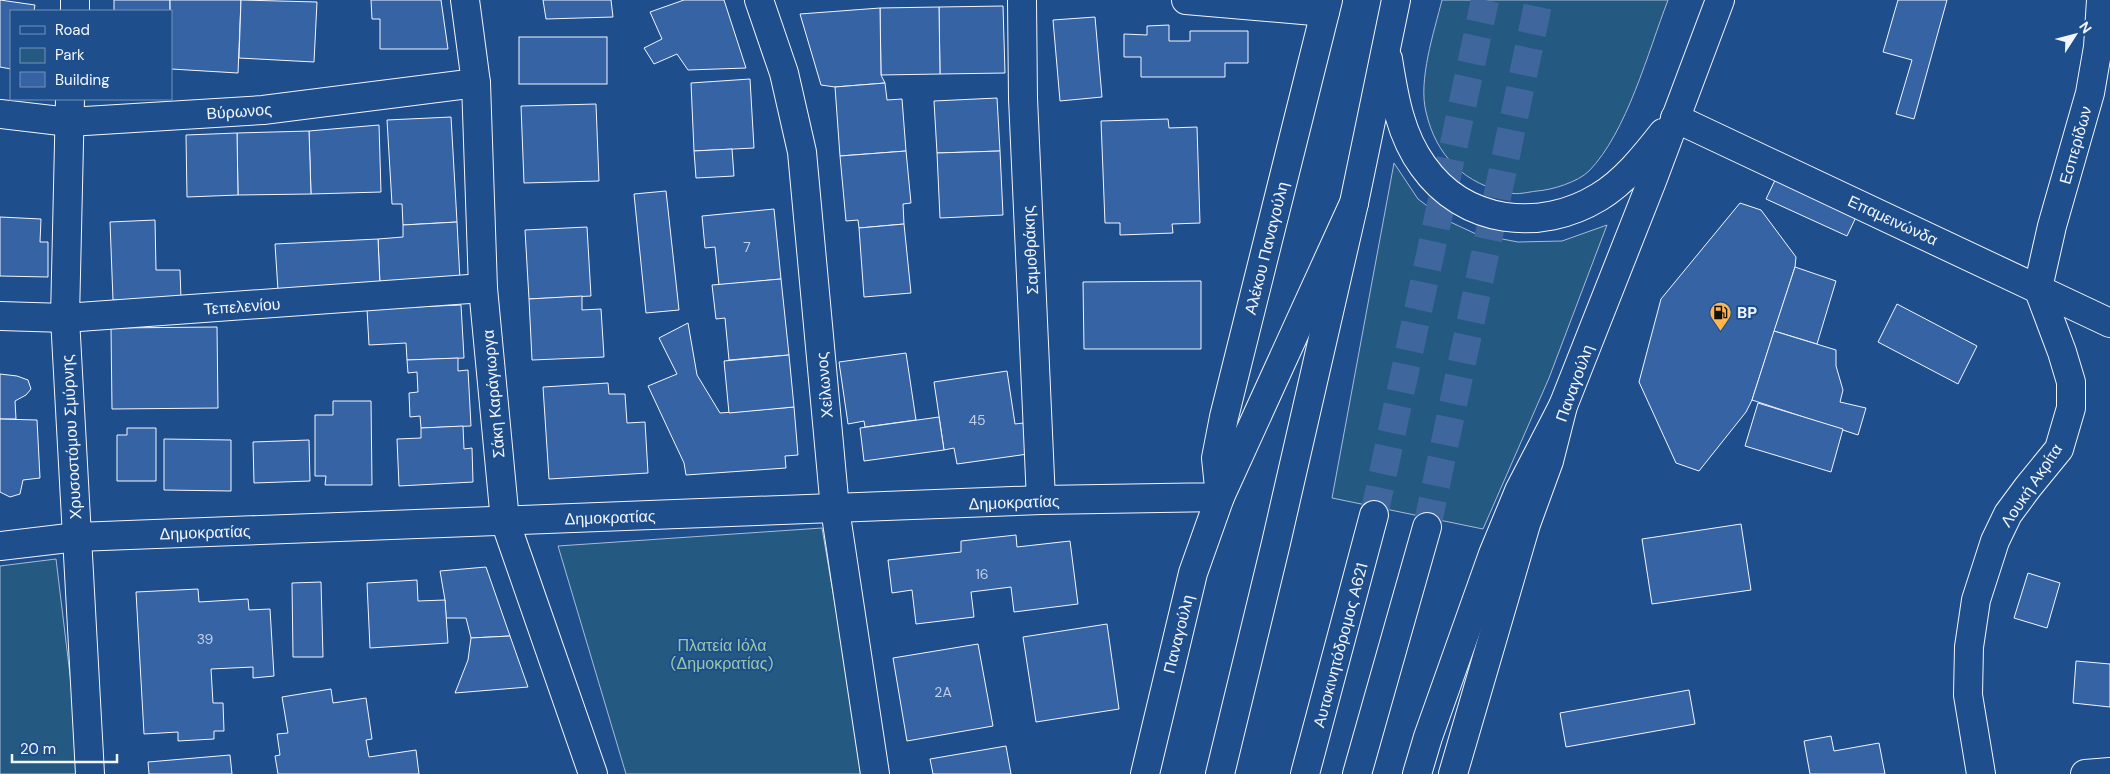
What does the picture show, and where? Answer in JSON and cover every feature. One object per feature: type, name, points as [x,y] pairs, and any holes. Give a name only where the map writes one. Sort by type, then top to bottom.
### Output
[{"type":"main road","name":"Σάκη Καράγιωργα","points":[[465,0],[476,83],[483,288],[505,521],[593,774]]},
{"type":"main road","name":"Χείλωνος","points":[[760,0],[784,73],[802,152],[835,509],[875,774]]},
{"type":"main road","name":"Σαμοθράκης","points":[[1022,0],[1023,98],[1041,500]]},
{"type":"main road","points":[[1186,0],[1327,6]]},
{"type":"main road","points":[[1220,774],[1276,543],[1354,203],[1396,0]]},
{"type":"main road","name":"Παναγούλη","points":[[1453,774],[1526,524],[1549,462],[1563,406],[1720,0]]},
{"type":"main road","name":"Εσπερίδων","points":[[2038,288],[2052,226],[2090,93],[2098,47],[2101,0]]},
{"type":"main road","name":"Αλέκου Παναγούλη","points":[[1220,497],[1216,458],[1224,417],[1327,6]]},
{"type":"main road","points":[[1386,46],[1399,116],[1408,141],[1423,166],[1451,194],[1466,204],[1492,215],[1517,219],[1544,219],[1573,210],[1600,197],[1647,154],[1675,118]]},
{"type":"main road","name":"Βύρωνος","points":[[0,114],[70,110],[263,110],[476,83]]},
{"type":"main road","name":"Χρυσοστόμου Σμύρνης","points":[[70,110],[64,318],[90,774]]},
{"type":"main road","name":"Επαμεινώνδα","points":[[1675,118],[2110,323]]},
{"type":"main road","name":"Παναγούλη","points":[[1145,774],[1193,573],[1220,497],[1354,203]]},
{"type":"main road","name":"Τεπελενίου","points":[[0,316],[64,318],[483,288]]},
{"type":"main road","name":"Λουκή Ακρίτα","points":[[1980,774],[1968,695],[1969,648],[1976,600],[1995,541],[2008,514],[2028,486],[2059,449],[2072,408],[2071,382],[2067,367],[2038,288]]},
{"type":"main road","points":[[1418,774],[1428,737],[1493,554],[1519,491],[1563,406]]},
{"type":"main road","name":"Δημοκρατίας","points":[[0,546],[77,537],[1041,500],[1220,497]]},
{"type":"main road","name":"Αυτοκινητόδρομος Α621","points":[[1305,774],[1374,515]]},
{"type":"main road","points":[[1357,774],[1427,527]]},
{"type":"main road","points":[[2085,774],[2110,772]]},
{"type":"green space","points":[[1442,0],[1668,0],[1635,90],[1615,135],[1602,155],[1589,171],[1572,182],[1550,189],[1516,194],[1494,189],[1466,175],[1445,155],[1431,128],[1424,99],[1425,71]]},
{"type":"green space","points":[[1394,163],[1418,199],[1446,220],[1476,234],[1518,242],[1562,241],[1607,225],[1549,378],[1483,529],[1332,498]]},
{"type":"green space","name":"Πλατεία Ιόλα (Δημοκρατίας)","points":[[822,528],[864,774],[626,774],[558,546]]},
{"type":"green space","points":[[56,559],[82,774],[0,774],[0,566]]},
{"type":"building","points":[[0,0],[35,5],[34,10],[10,10],[10,69],[0,67]]},
{"type":"building","points":[[114,0],[170,0],[170,10],[114,10]]},
{"type":"building","points":[[170,0],[241,0],[238,73],[172,69],[172,10],[170,10]]},
{"type":"building","points":[[241,0],[317,2],[314,62],[239,58]]},
{"type":"building","points":[[371,0],[441,0],[448,49],[380,49],[380,19],[372,19]]},
{"type":"building","points":[[543,0],[611,0],[613,17],[546,19]]},
{"type":"building","points":[[684,0],[724,0],[746,68],[688,70],[677,54],[654,64],[644,48],[662,39],[650,12]]},
{"type":"building","points":[[1898,0],[1947,0],[1914,119],[1896,114],[1912,60],[1883,52]]},
{"type":"building","points":[[1003,6],[1005,73],[940,74],[939,7]]},
{"type":"building","points":[[939,7],[940,74],[881,75],[880,8]]},
{"type":"building","points":[[880,8],[881,75],[885,83],[835,87],[821,85],[800,14]]},
{"type":"building","points":[[1095,17],[1102,97],[1060,101],[1053,20]]},
{"type":"building","points":[[1169,25],[1169,41],[1190,41],[1190,31],[1248,31],[1248,63],[1225,63],[1225,77],[1141,77],[1141,57],[1124,57],[1124,34],[1147,35],[1147,26]]},
{"type":"building","points":[[519,37],[607,37],[607,84],[519,84]]},
{"type":"building","points":[[750,79],[754,148],[694,151],[691,83]]},
{"type":"building","points":[[885,83],[887,100],[902,99],[906,151],[840,156],[835,87]]},
{"type":"building","points":[[997,98],[1000,151],[937,153],[934,101]]},
{"type":"building","points":[[596,104],[599,181],[524,183],[521,106]]},
{"type":"building","points":[[451,117],[457,222],[403,225],[402,204],[392,204],[387,120]]},
{"type":"building","points":[[1168,119],[1169,128],[1197,127],[1200,223],[1172,224],[1173,233],[1120,235],[1120,223],[1105,223],[1101,121]]},
{"type":"building","points":[[379,125],[381,192],[311,194],[309,131]]},
{"type":"building","points":[[309,131],[311,194],[238,195],[237,133]]},
{"type":"building","points":[[237,133],[238,195],[187,197],[186,135]]},
{"type":"building","points":[[732,149],[734,176],[696,178],[694,151]]},
{"type":"building","points":[[906,151],[911,203],[903,204],[904,224],[859,228],[858,220],[846,221],[840,156]]},
{"type":"building","points":[[1000,151],[1003,215],[940,218],[937,153]]},
{"type":"building","points":[[1777,176],[1858,213],[1847,236],[1766,199]]},
{"type":"building","points":[[666,191],[679,310],[646,313],[634,194]]},
{"type":"building","points":[[1740,203],[1761,210],[1796,257],[1795,267],[1752,400],[1746,412],[1699,471],[1676,463],[1639,382],[1661,299]]},
{"type":"building","points":[[774,209],[781,279],[719,285],[715,247],[705,248],[702,216]]},
{"type":"building","points":[[0,217],[41,219],[40,242],[48,242],[48,277],[0,276]]},
{"type":"building","points":[[155,220],[156,270],[180,270],[181,299],[113,300],[110,222]]},
{"type":"building","points":[[457,222],[460,280],[380,285],[378,239],[403,237],[403,225]]},
{"type":"building","points":[[904,224],[911,293],[864,297],[859,228]]},
{"type":"building","points":[[587,227],[591,296],[529,299],[525,230]]},
{"type":"building","points":[[378,239],[380,285],[278,290],[275,244]]},
{"type":"building","points":[[1795,267],[1836,281],[1817,344],[1774,331]]},
{"type":"building","points":[[781,279],[789,355],[729,360],[725,318],[716,319],[712,285]]},
{"type":"building","points":[[1201,281],[1201,349],[1084,349],[1083,282]]},
{"type":"building","points":[[582,296],[582,310],[601,309],[604,357],[532,360],[529,299]]},
{"type":"building","points":[[1897,304],[1977,346],[1958,384],[1878,342]]},
{"type":"building","points":[[461,305],[464,358],[407,360],[406,343],[369,345],[367,309]]},
{"type":"building","points":[[688,323],[697,375],[720,413],[794,407],[798,455],[785,456],[786,468],[686,475],[684,463],[648,386],[677,374],[659,338]]},
{"type":"building","points":[[217,327],[218,408],[112,409],[111,328]]},
{"type":"building","points":[[1774,331],[1836,350],[1836,366],[1843,390],[1840,402],[1866,408],[1858,435],[1752,400]]},
{"type":"building","points":[[906,353],[916,420],[865,427],[864,421],[848,424],[839,362]]},
{"type":"building","points":[[789,355],[794,407],[729,413],[724,361]]},
{"type":"building","points":[[458,358],[458,371],[468,370],[471,426],[421,428],[420,416],[410,417],[409,393],[418,392],[417,372],[408,373],[407,360]]},
{"type":"building","points":[[1007,371],[1015,424],[1023,423],[1028,454],[957,464],[954,448],[944,450],[934,382]]},
{"type":"building","points":[[0,374],[17,376],[28,380],[31,389],[26,395],[15,401],[16,419],[0,419]]},
{"type":"building","points":[[608,383],[609,394],[625,394],[627,423],[645,422],[648,473],[549,479],[543,387]]},
{"type":"building","points":[[333,401],[371,401],[372,485],[325,485],[326,476],[315,476],[315,415],[333,415]]},
{"type":"building","points":[[1758,403],[1843,429],[1831,472],[1745,446]]},
{"type":"building","points":[[939,417],[944,450],[864,461],[860,428]]},
{"type":"building","points":[[0,419],[37,420],[40,478],[23,480],[20,494],[10,497],[0,492]]},
{"type":"building","points":[[463,426],[464,449],[472,448],[473,482],[399,486],[397,439],[421,438],[421,428]]},
{"type":"building","points":[[127,428],[156,428],[156,481],[117,481],[117,435],[127,435]]},
{"type":"building","points":[[164,439],[231,440],[231,491],[164,490]]},
{"type":"building","points":[[309,440],[310,481],[254,483],[253,442]]},
{"type":"building","points":[[1741,524],[1751,590],[1652,604],[1642,539]]},
{"type":"building","points":[[1016,535],[1017,547],[1070,541],[1078,604],[1014,612],[1011,587],[971,592],[974,617],[916,624],[912,590],[892,593],[888,560],[961,552],[961,541]]},
{"type":"building","points":[[486,567],[510,636],[471,638],[466,618],[446,618],[440,571]]},
{"type":"building","points":[[2028,573],[2060,583],[2047,628],[2014,618]]},
{"type":"building","points":[[417,580],[418,601],[445,600],[448,643],[370,648],[367,583]]},
{"type":"building","points":[[321,582],[323,657],[293,657],[292,583]]},
{"type":"building","points":[[198,589],[199,602],[248,599],[249,610],[270,609],[274,676],[253,678],[253,667],[211,669],[213,703],[223,703],[224,731],[214,731],[214,739],[178,741],[178,732],[144,734],[136,592]]},
{"type":"building","points":[[1107,624],[1119,709],[1036,722],[1023,637]]},
{"type":"building","points":[[510,636],[528,687],[455,693],[468,660],[471,638]]},
{"type":"building","points":[[978,644],[993,726],[907,741],[893,658]]},
{"type":"building","points":[[2076,661],[2110,664],[2110,707],[2073,703]]},
{"type":"building","points":[[331,689],[333,703],[366,698],[372,739],[366,740],[369,757],[416,750],[419,774],[278,774],[275,756],[280,755],[277,734],[288,733],[282,697]]},
{"type":"building","points":[[1689,690],[1695,724],[1566,747],[1560,713]]},
{"type":"building","points":[[1831,736],[1834,751],[1879,743],[1885,774],[1810,774],[1804,741]]},
{"type":"building","points":[[1006,746],[1011,774],[933,774],[930,759]]},
{"type":"building","points":[[230,755],[232,774],[149,774],[148,762]]},
{"type":"tunnel","points":[[1374,515],[1485,0]]},
{"type":"tunnel","points":[[1427,527],[1539,0]]},
{"type":"place","name":"BP","points":[[1721,331]]}]
